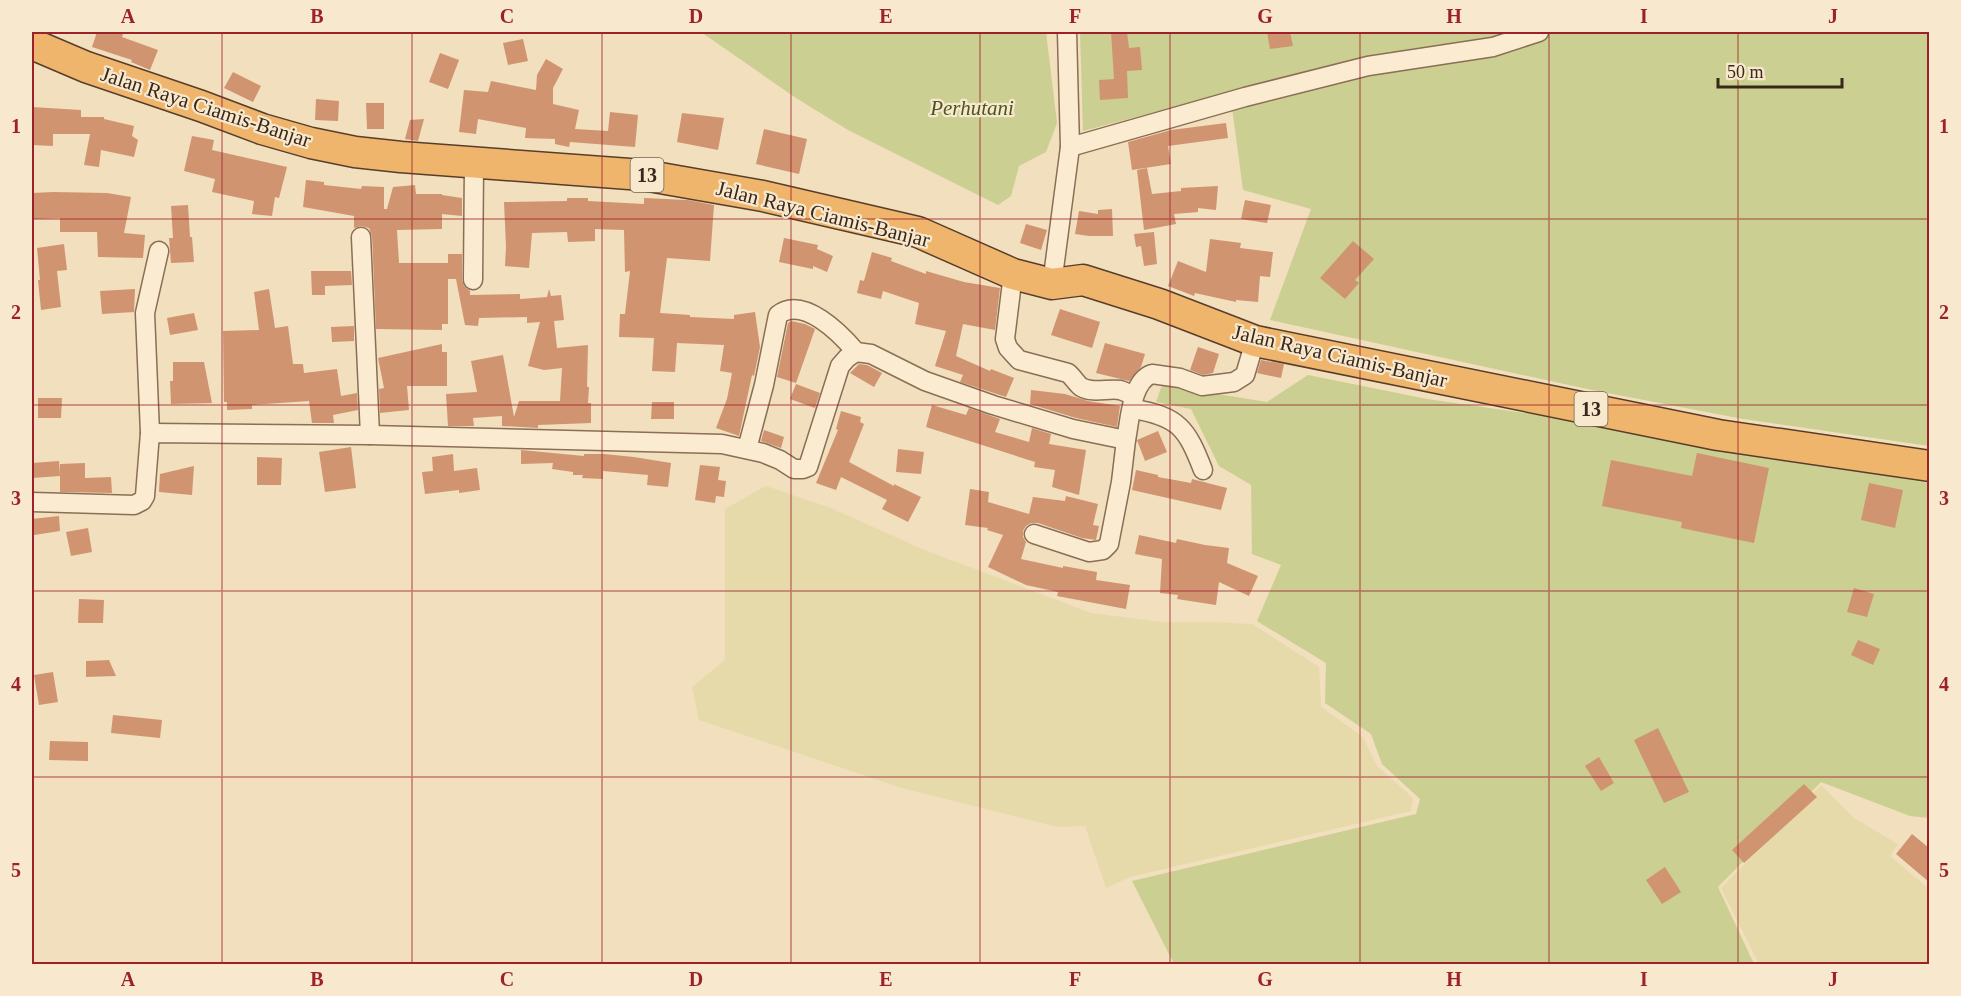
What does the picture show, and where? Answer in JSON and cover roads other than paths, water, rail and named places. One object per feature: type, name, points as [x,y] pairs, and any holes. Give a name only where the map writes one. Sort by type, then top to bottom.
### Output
[{"type":"highway","name":"Jalan Raya Ciamis-Banjar","points":[[32,44],[86,67],[262,129],[311,143],[378,155],[643,175],[763,196],[918,232],[1013,274],[1052,284],[1083,280],[1159,304],[1255,341],[1718,435],[1929,466]]},
{"type":"street","points":[[1052,284],[1070,147],[1067,32]]},
{"type":"street","points":[[1070,147],[1245,97],[1368,66],[1493,47],[1538,32]]},
{"type":"street","points":[[472,280],[474,164]]},
{"type":"street","points":[[361,237],[370,435]]},
{"type":"street","points":[[32,502],[134,505],[146,496],[150,433],[145,313],[159,251]]},
{"type":"street","points":[[1013,274],[1005,339],[1011,352],[1019,360],[1068,373],[1079,386],[1084,388],[1096,392],[1119,390],[1133,402],[1164,416],[1180,427],[1192,443],[1203,470]]},
{"type":"street","points":[[747,449],[764,385],[778,315],[790,309],[804,312],[829,323],[856,352],[871,354],[925,381],[993,405],[1073,429],[1126,440]]},
{"type":"street","points":[[1034,534],[1089,552],[1103,550],[1109,544],[1133,402],[1139,385],[1148,375],[1152,374],[1180,378],[1202,386],[1234,382],[1245,375],[1255,341]]},
{"type":"street","points":[[150,433],[370,435],[722,444],[763,453],[794,469],[803,469],[808,467],[840,366],[856,352]]},
{"type":"park label","name":"Perhutani","points":[[972,108]]}]
